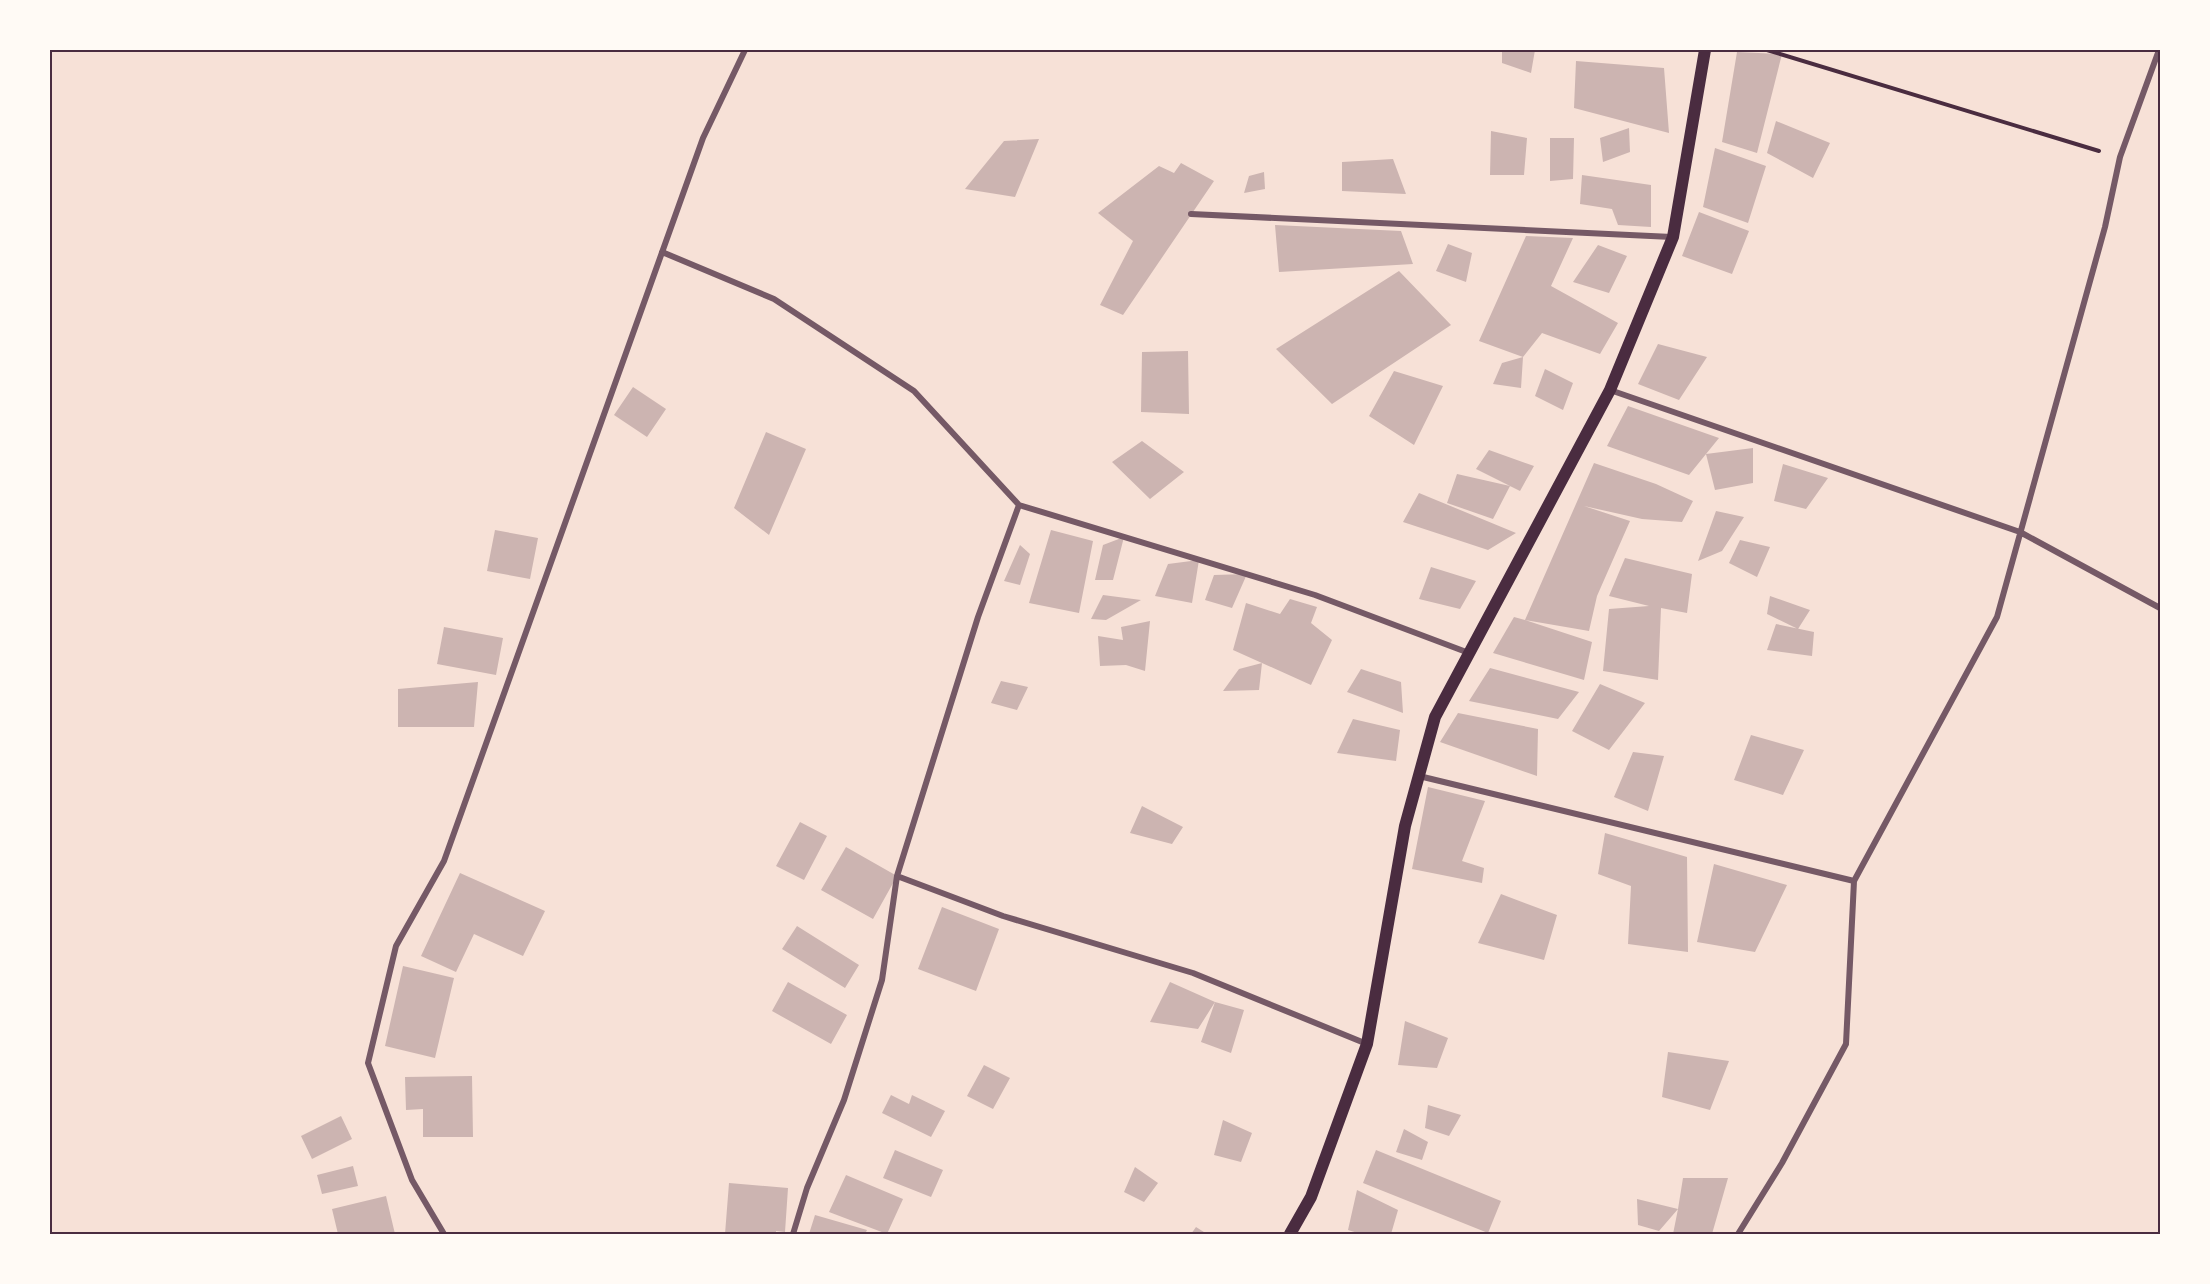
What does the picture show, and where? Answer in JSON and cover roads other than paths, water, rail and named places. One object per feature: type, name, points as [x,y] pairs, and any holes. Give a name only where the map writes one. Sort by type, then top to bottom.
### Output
[{"type":"main road","points":[[1290,1234],[1311,1197],[1367,1044],[1405,826],[1435,717],[1610,390],[1673,237],[1705,50]]},
{"type":"street","points":[[444,1234],[412,1180],[369,1063],[396,946],[444,861],[703,138],[745,50]]},
{"type":"street","points":[[1738,1234],[1782,1163],[1846,1044],[1854,881],[1997,617],[2105,226],[2120,157],[2159,50]]},
{"type":"street","points":[[1191,214],[1673,237]]},
{"type":"street","points":[[662,252],[774,299],[914,392],[1019,505],[1315,595],[1469,653]]},
{"type":"street","points":[[1610,390],[2020,532],[2160,608]]},
{"type":"street","points":[[794,1234],[807,1188],[844,1100],[882,980],[897,876],[978,617],[1019,505]]},
{"type":"street","points":[[1419,776],[1854,881]]},
{"type":"street","points":[[897,876],[1003,916],[1193,973],[1367,1044]]}]
